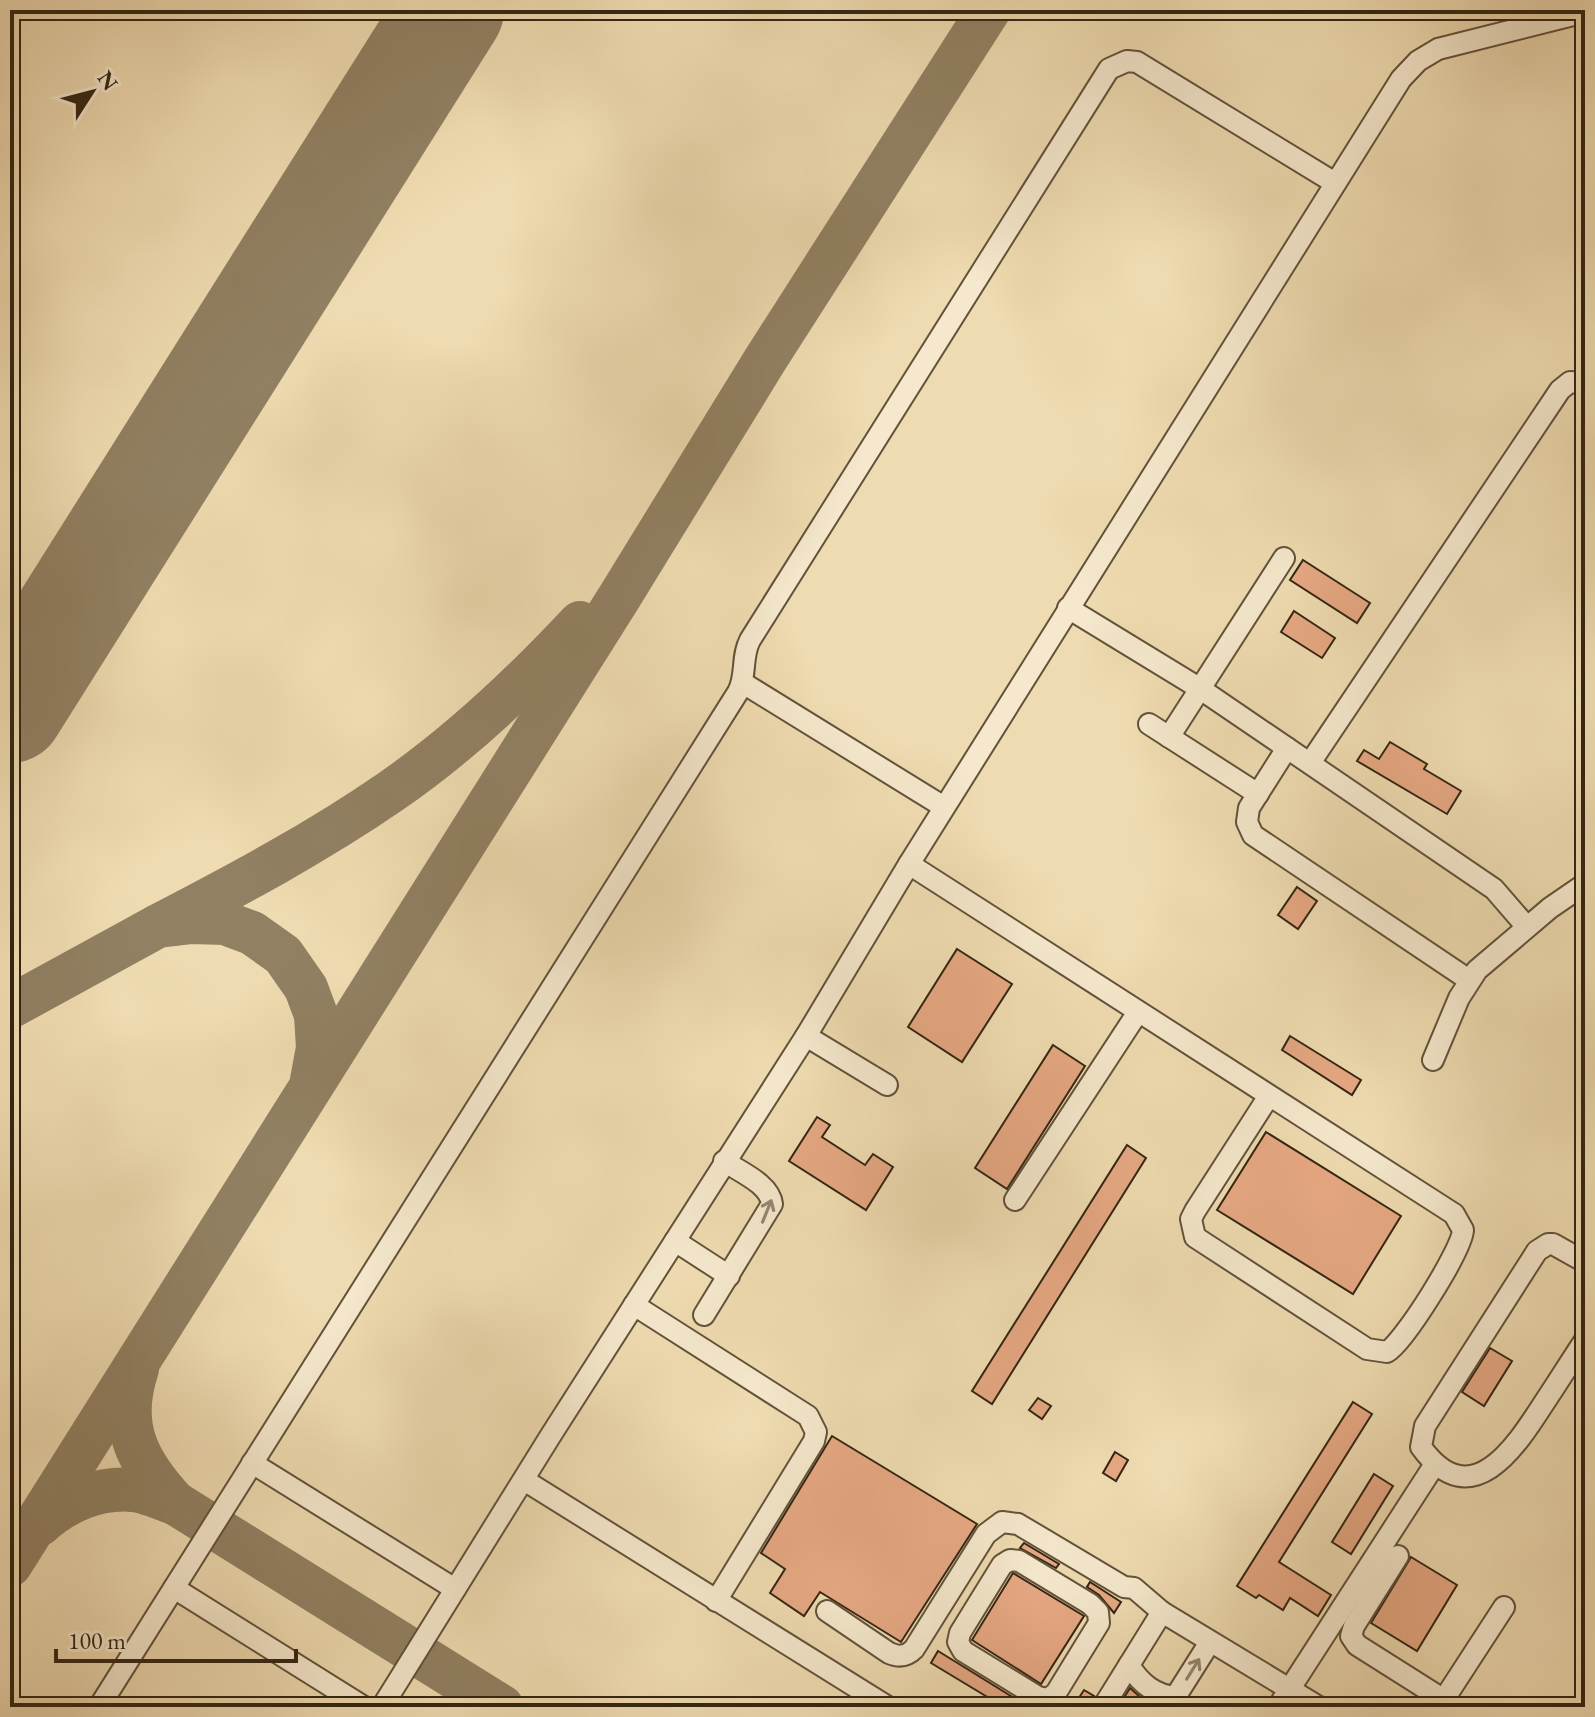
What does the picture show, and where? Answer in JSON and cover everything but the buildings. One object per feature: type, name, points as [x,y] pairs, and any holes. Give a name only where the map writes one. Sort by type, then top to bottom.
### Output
[{"type":"lane","points":[[382,1707],[724,1161],[806,1036],[944,807],[1401,79],[1427,54],[1438,49],[1585,12]]},
{"type":"lane","points":[[99,1707],[743,683],[743,657],[750,640],[1109,69],[1127,61],[1147,67],[1335,183]]},
{"type":"lane","points":[[1310,763],[1560,390],[1570,382],[1585,383]]},
{"type":"lane","points":[[1169,737],[1284,558]]},
{"type":"lane","points":[[1068,608],[1199,688],[1494,889],[1526,926]]},
{"type":"lane","points":[[743,683],[944,807]]},
{"type":"lane","points":[[1149,724],[1258,794]]},
{"type":"lane","points":[[1287,748],[1247,815],[1253,835],[1469,980]]},
{"type":"lane","points":[[909,864],[1454,1214],[1463,1230],[1459,1249],[1402,1339],[1387,1352],[1367,1349],[1195,1237],[1191,1219],[1195,1211],[1269,1096]]},
{"type":"lane","points":[[1433,1060],[1459,998],[1486,960],[1526,926],[1585,884]]},
{"type":"lane","points":[[1015,1200],[1138,1012]]},
{"type":"lane","points":[[806,1036],[887,1085]]},
{"type":"lane","points":[[704,1315],[772,1204],[771,1195],[766,1189],[724,1161]]},
{"type":"lane","points":[[675,1241],[729,1276]]},
{"type":"lane","points":[[1585,1262],[1553,1244],[1537,1251],[1425,1426],[1421,1434],[1421,1447],[1435,1464],[1458,1477],[1481,1474],[1501,1461],[1518,1444],[1585,1340]]},
{"type":"lane","points":[[634,1305],[808,1416],[816,1432],[814,1441],[716,1601]]},
{"type":"lane","points":[[252,1463],[455,1589]]},
{"type":"lane","points":[[1278,1707],[1302,1700],[1435,1464]]},
{"type":"lane","points":[[524,1480],[888,1707]]},
{"type":"lane","points":[[827,1611],[889,1653],[900,1656],[914,1649],[986,1534],[995,1525],[1009,1522],[1018,1524],[1083,1562],[1124,1587],[1128,1597],[1143,1607],[1158,1610],[1302,1700]]},
{"type":"lane","points":[[1398,1556],[1354,1626],[1351,1636],[1357,1645],[1441,1704],[1504,1607]]},
{"type":"lane","points":[[1019,1561],[1067,1590],[1095,1607],[1099,1623],[1053,1697],[1038,1697],[960,1647],[960,1633],[1006,1562],[1019,1561]]},
{"type":"lane","points":[[1067,1590],[1083,1562]]},
{"type":"lane","points":[[174,1588],[364,1707]]},
{"type":"lane","points":[[1103,1707],[1158,1610]]},
{"type":"lane","points":[[1129,1665],[1141,1682],[1172,1702],[1210,1642]]},
{"type":"taxiway","points":[[10,1565],[620,596],[765,360],[989,10]]},
{"type":"taxiway","points":[[158,926],[305,846],[416,773],[490,712],[580,623]]},
{"type":"taxiway","points":[[10,1007],[158,926],[192,922],[225,923],[252,933],[283,955],[306,988],[316,1015],[318,1048],[312,1080]]},
{"type":"taxiway","points":[[137,1369],[130,1408],[135,1442],[150,1473],[175,1503],[502,1707]]},
{"type":"taxiway","points":[[40,1524],[71,1502],[95,1493],[138,1491],[175,1503]]},
{"type":"runway","points":[[10,709],[450,10]]}]
